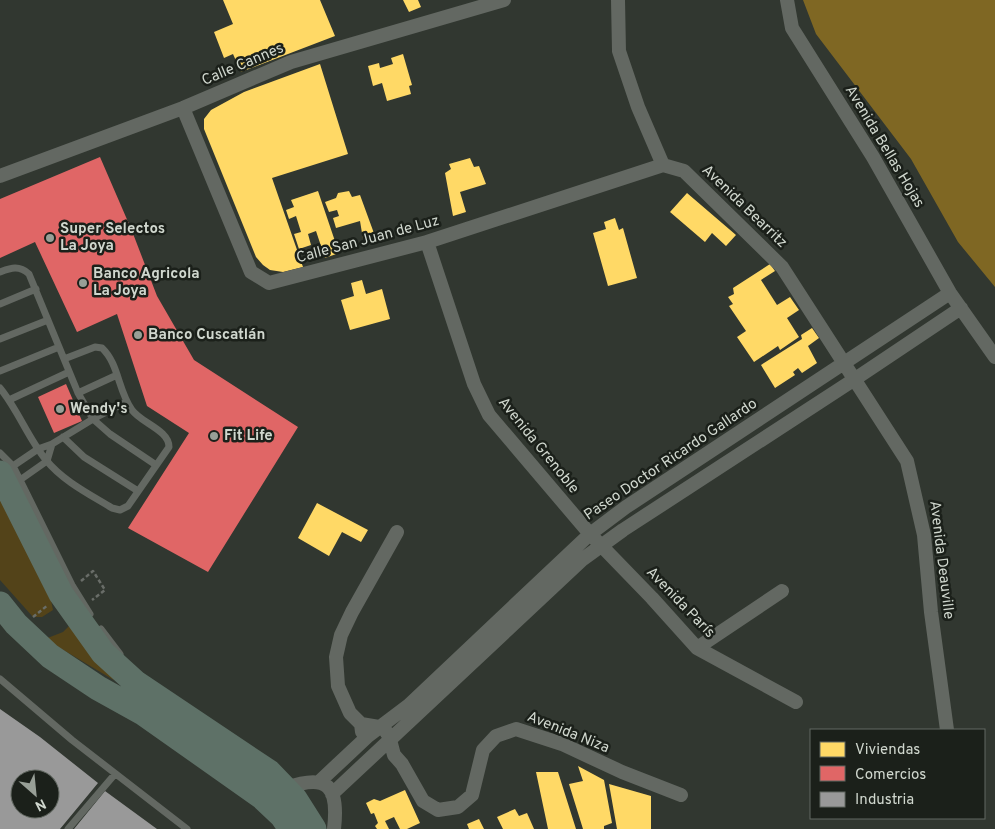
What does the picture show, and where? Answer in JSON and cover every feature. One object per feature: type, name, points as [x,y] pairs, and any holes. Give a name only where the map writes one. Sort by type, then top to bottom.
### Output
[{"type":"highway","points":[[11,473],[8,504],[61,594],[103,653],[126,676],[269,772],[286,788],[303,810],[314,829]]},
{"type":"highway","points":[[0,604],[16,624],[50,656],[98,688],[143,713],[262,797],[282,816],[290,829]]},
{"type":"street","name":"Calle Cannes","points":[[0,176],[182,108],[291,62],[504,0]]},
{"type":"street","points":[[618,0],[619,51],[638,107],[663,164]]},
{"type":"street","name":"Avenida Bellas Hojas","points":[[787,0],[792,28],[873,157],[950,293],[995,357]]},
{"type":"street","name":"Calle San Juan de Luz","points":[[182,108],[251,272],[269,283],[427,242],[663,164]]},
{"type":"street","name":"Avenida Bearritz","points":[[663,164],[684,171],[782,267],[855,379]]},
{"type":"street","name":"Avenida Grenoble","points":[[427,242],[474,384],[489,415],[601,546]]},
{"type":"street","name":"Paseo Doctor Ricardo Gallardo","points":[[320,781],[363,740],[409,705],[590,534],[626,507],[950,293]]},
{"type":"street","name":"Paseo Doctor Ricardo Gallardo","points":[[332,794],[582,559],[961,308]]},
{"type":"street","name":"Avenida Deauville","points":[[855,379],[908,461],[924,535],[931,612],[947,729]]},
{"type":"street","points":[[379,727],[361,724],[350,713],[338,686],[336,657],[341,636],[352,612],[397,532]]},
{"type":"street","name":"Avenida París","points":[[601,546],[652,598],[696,648],[796,702]]},
{"type":"street","points":[[696,648],[782,591]]},
{"type":"street","points":[[361,724],[363,740],[367,747],[377,752],[394,755]]},
{"type":"street","name":"Avenida Niza","points":[[379,727],[385,730],[394,755],[402,764],[423,801],[438,810],[458,807],[472,795],[482,750],[496,736],[516,729],[562,744],[622,772],[681,795]]},
{"type":"street","points":[[286,788],[308,781],[320,781],[328,785],[336,811],[334,829]]},
{"type":"lane","points":[[0,272],[13,268],[23,268],[29,274],[78,393],[93,419],[110,434],[156,465]]},
{"type":"lane","points":[[0,304],[36,289]]},
{"type":"lane","points":[[0,339],[48,320]]},
{"type":"lane","points":[[0,371],[59,347]]},
{"type":"lane","points":[[0,388],[38,449],[61,475],[112,508],[120,510],[128,506],[169,447],[166,436],[140,419],[126,402],[111,360],[102,348],[95,348],[64,359]]},
{"type":"lane","points":[[9,400],[69,372]]},
{"type":"lane","points":[[78,393],[117,375]]},
{"type":"lane","points":[[11,473],[38,449],[52,444],[63,436],[126,402]]},
{"type":"lane","points":[[63,436],[84,457],[138,491]]},
{"type":"lane","points":[[48,461],[52,444]]},
{"type":"lane","points":[[0,454],[72,585],[93,619],[123,657]]},
{"type":"lane","points":[[11,473],[48,461]]},
{"type":"lane","points":[[0,678],[72,740],[187,829]]},
{"type":"lane","points":[[142,678],[168,705]]},
{"type":"lane","points":[[68,829],[115,774]]},
{"type":"path","points":[[85,606],[105,590],[93,571]]},
{"type":"path","points":[[42,610],[47,606]]},
{"type":"shaded area","points":[[803,0],[995,0],[995,287],[958,242],[911,159],[816,34]]},
{"type":"shaded area","points":[[0,498],[49,590],[53,610],[42,617],[33,617],[0,580]]},
{"type":"shaded area","points":[[72,623],[126,685],[112,679],[45,639],[63,632]]},
{"type":"building: Viviendas","points":[[223,0],[320,0],[335,36],[241,72],[233,54],[224,58],[214,32],[233,24]]},
{"type":"building: Viviendas","points":[[403,0],[418,0],[421,7],[409,12]]},
{"type":"building: Viviendas","points":[[403,54],[412,85],[409,86],[411,94],[387,101],[382,83],[373,86],[368,66],[379,63],[380,68],[393,64],[391,58]]},
{"type":"building: Viviendas","points":[[320,64],[348,154],[272,178],[303,267],[283,272],[270,270],[256,257],[204,129],[204,119],[211,110],[244,92]]},
{"type":"building: Viviendas","points":[[470,158],[474,167],[479,166],[486,184],[460,192],[466,212],[453,216],[445,173],[451,169],[449,164]]},
{"type":"building: Viviendas","points":[[318,191],[339,253],[325,258],[316,231],[308,234],[311,245],[299,249],[294,234],[301,232],[296,216],[289,219],[286,210],[294,207],[291,200]]},
{"type":"building: Viviendas","points":[[349,191],[352,197],[360,195],[375,236],[363,239],[360,221],[336,228],[333,218],[339,216],[337,210],[329,212],[325,202],[336,198],[338,193]]},
{"type":"building: Viviendas","points":[[687,193],[736,235],[726,246],[712,233],[705,242],[670,212]]},
{"type":"building: Viviendas","points":[[615,218],[619,230],[623,228],[637,278],[608,286],[593,233],[606,229],[604,222]]},
{"type":"building: Viviendas","points":[[770,264],[775,271],[761,280],[777,305],[790,297],[799,310],[787,318],[799,337],[780,350],[778,346],[754,362],[737,337],[746,331],[729,306],[733,304],[728,297],[734,294],[733,288]]},
{"type":"building: Viviendas","points":[[362,280],[366,294],[382,289],[390,319],[350,330],[341,300],[354,296],[351,283]]},
{"type":"building: Viviendas","points":[[812,328],[819,338],[808,346],[817,363],[802,373],[798,368],[793,372],[795,375],[775,388],[761,365],[802,339],[801,335]]},
{"type":"building: Viviendas","points":[[317,503],[368,530],[361,542],[342,532],[329,556],[298,538]]},
{"type":"building: Viviendas","points":[[578,766],[604,780],[612,823],[604,826],[604,829],[583,829],[569,784],[583,781]]},
{"type":"building: Viviendas","points":[[536,772],[558,772],[576,829],[548,829]]},
{"type":"building: Viviendas","points":[[609,784],[651,796],[651,829],[617,829]]},
{"type":"building: Viviendas","points":[[405,790],[420,823],[407,829],[400,829],[394,817],[385,821],[389,829],[377,829],[375,826],[378,823],[374,813],[371,814],[366,803],[374,799],[380,801]]},
{"type":"building: Viviendas","points":[[515,809],[519,816],[527,813],[534,829],[503,829],[497,817]]},
{"type":"building: Viviendas","points":[[479,819],[484,829],[469,829],[467,824]]},
{"type":"building: Comercios","points":[[100,157],[132,231],[157,296],[194,360],[298,427],[208,572],[128,528],[189,433],[147,406],[117,314],[77,332],[35,242],[0,258],[0,199]]},
{"type":"building: Comercios","name":"Wendy's","points":[[66,384],[82,421],[54,433],[38,397]]},
{"type":"building: Industria","points":[[0,709],[40,737],[98,783],[60,829],[0,829]]},
{"type":"building: Industria","points":[[105,791],[157,829],[74,829]]},
{"type":"place","name":"Super Selectos La Joya","points":[[50,238]]},
{"type":"place","name":"Banco Agricola La Joya","points":[[83,283]]},
{"type":"place","name":"Banco Cuscatlán","points":[[138,335]]},
{"type":"place","name":"Wendy's","points":[[60,409]]},
{"type":"place","name":"Fit Life","points":[[214,436]]}]
